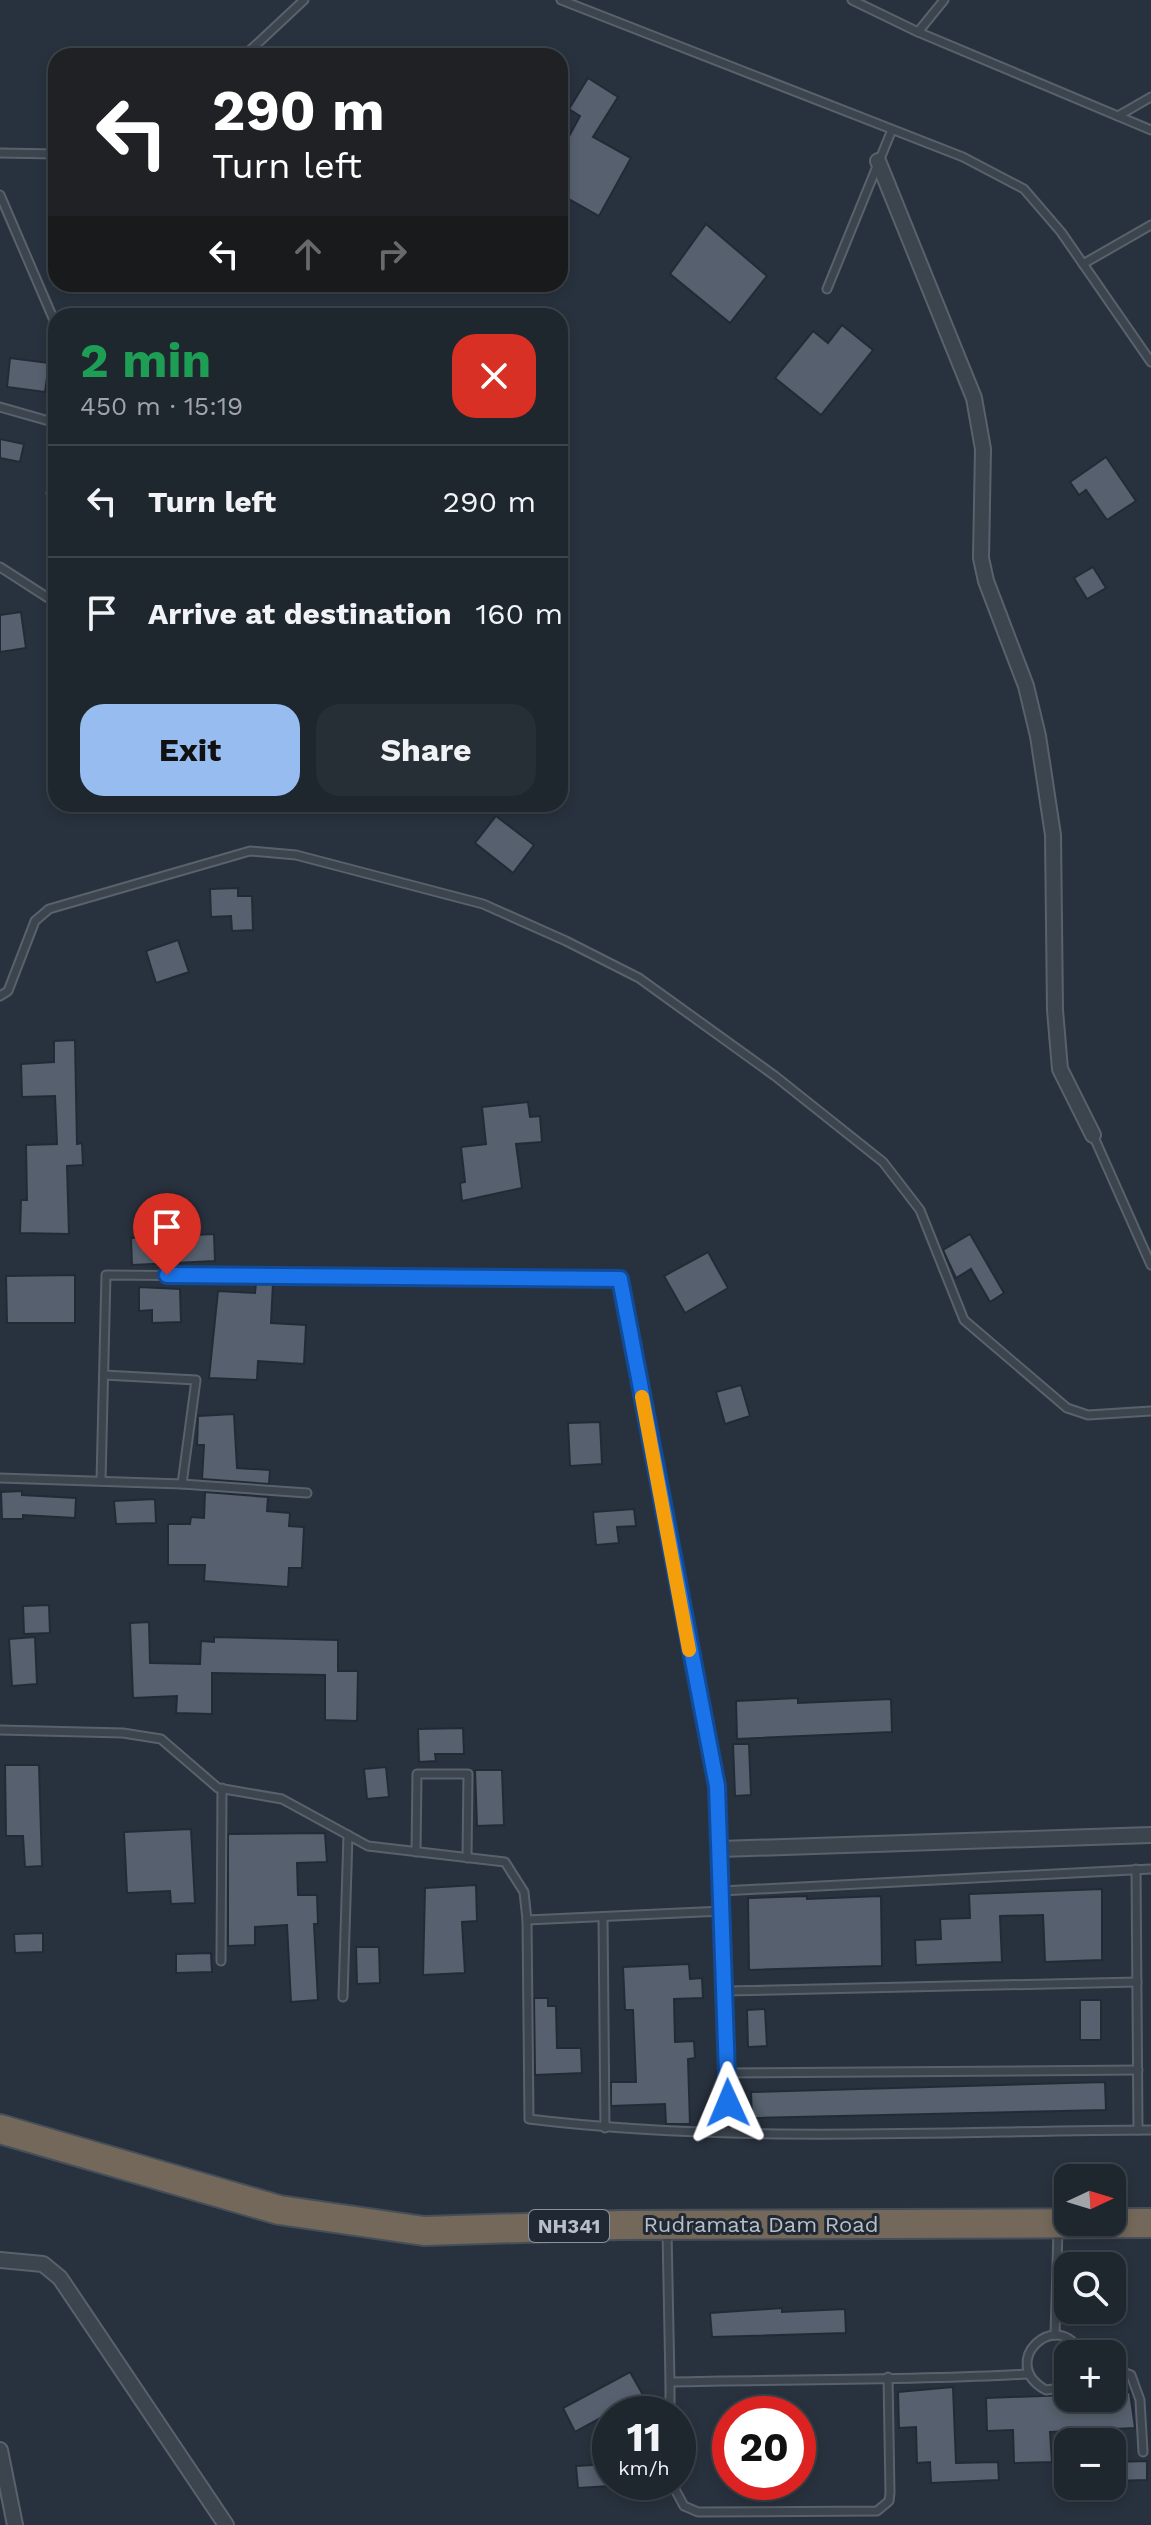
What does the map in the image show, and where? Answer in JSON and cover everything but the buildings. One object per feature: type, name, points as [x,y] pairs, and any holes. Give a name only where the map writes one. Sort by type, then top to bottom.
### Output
[{"type":"highway","name":"Rudramata Dam Road","points":[[0,2129],[279,2210],[409,2229],[667,2224],[1054,2223]]},
{"type":"highway","name":"Rudramata Dam Road","points":[[1126,2223],[1151,2223]]},
{"type":"street","points":[[878,161],[974,398],[981,428],[981,558],[986,581],[1026,686],[1038,736],[1053,835],[1055,1010],[1060,1069],[1093,1135]]},
{"type":"street","points":[[720,1849],[1151,1835]]},
{"type":"street","points":[[0,2260],[43,2264],[60,2278],[226,2525]]},
{"type":"street","points":[[0,2450],[15,2525]]},
{"type":"lane","points":[[253,48],[304,0]]},
{"type":"lane","points":[[561,0],[891,132],[963,157],[1024,189],[1083,264],[1151,362]]},
{"type":"lane","points":[[852,0],[918,32],[1151,130]]},
{"type":"lane","points":[[918,32],[944,0]]},
{"type":"lane","points":[[1118,116],[1151,97]]},
{"type":"lane","points":[[827,289],[891,132]]},
{"type":"lane","points":[[0,153],[48,154]]},
{"type":"lane","points":[[0,195],[49,308]]},
{"type":"lane","points":[[1083,264],[1151,225]]},
{"type":"lane","points":[[0,407],[48,421]]},
{"type":"lane","points":[[0,567],[48,598]]},
{"type":"lane","points":[[0,996],[8,991],[35,921],[49,909],[250,851],[296,855],[483,904],[639,978],[775,1076],[802,1102],[883,1162],[920,1210],[964,1320],[1067,1408],[1088,1415],[1151,1411]]},
{"type":"lane","points":[[1093,1135],[1151,1265]]},
{"type":"lane","points":[[101,1481],[106,1275],[620,1279],[717,1786],[728,2132]]},
{"type":"lane","points":[[104,1375],[196,1380],[182,1484]]},
{"type":"lane","points":[[0,1478],[182,1484],[307,1493]]},
{"type":"lane","points":[[0,1730],[123,1733],[161,1739],[222,1788],[282,1799],[368,1846],[505,1862],[524,1892],[527,1920],[529,2119],[605,2128],[728,2132],[1151,2130]]},
{"type":"lane","points":[[416,1852],[417,1774],[468,1774],[467,1858]]},
{"type":"lane","points":[[221,1961],[222,1788]]},
{"type":"lane","points":[[343,1997],[348,1835]]},
{"type":"lane","points":[[1136,1869],[1138,2130]]},
{"type":"lane","points":[[721,1891],[1151,1869]]},
{"type":"lane","points":[[527,1920],[723,1911]]},
{"type":"lane","points":[[603,1917],[605,2128]]},
{"type":"lane","points":[[725,1991],[1137,1982]]},
{"type":"lane","points":[[727,2073],[1138,2070]]},
{"type":"lane","points":[[667,2224],[670,2396]]},
{"type":"lane","points":[[1055,2335],[1059,2236]]},
{"type":"lane","points":[[1029,2374],[1030,2351],[1040,2339],[1055,2335],[1070,2340]]},
{"type":"lane","points":[[1126,2373],[1131,2375],[1138,2389],[1143,2452]]},
{"type":"lane","points":[[670,2382],[888,2377],[950,2379],[1029,2374],[1046,2390],[1054,2389]]},
{"type":"lane","points":[[681,2500],[684,2506],[698,2512],[877,2511],[884,2507],[890,2493],[888,2377]]},
{"type":"slow traffic","points":[[642,1397],[689,1650]]},
{"type":"route","points":[[167,1275],[620,1279],[717,1786],[728,2103]]}]
